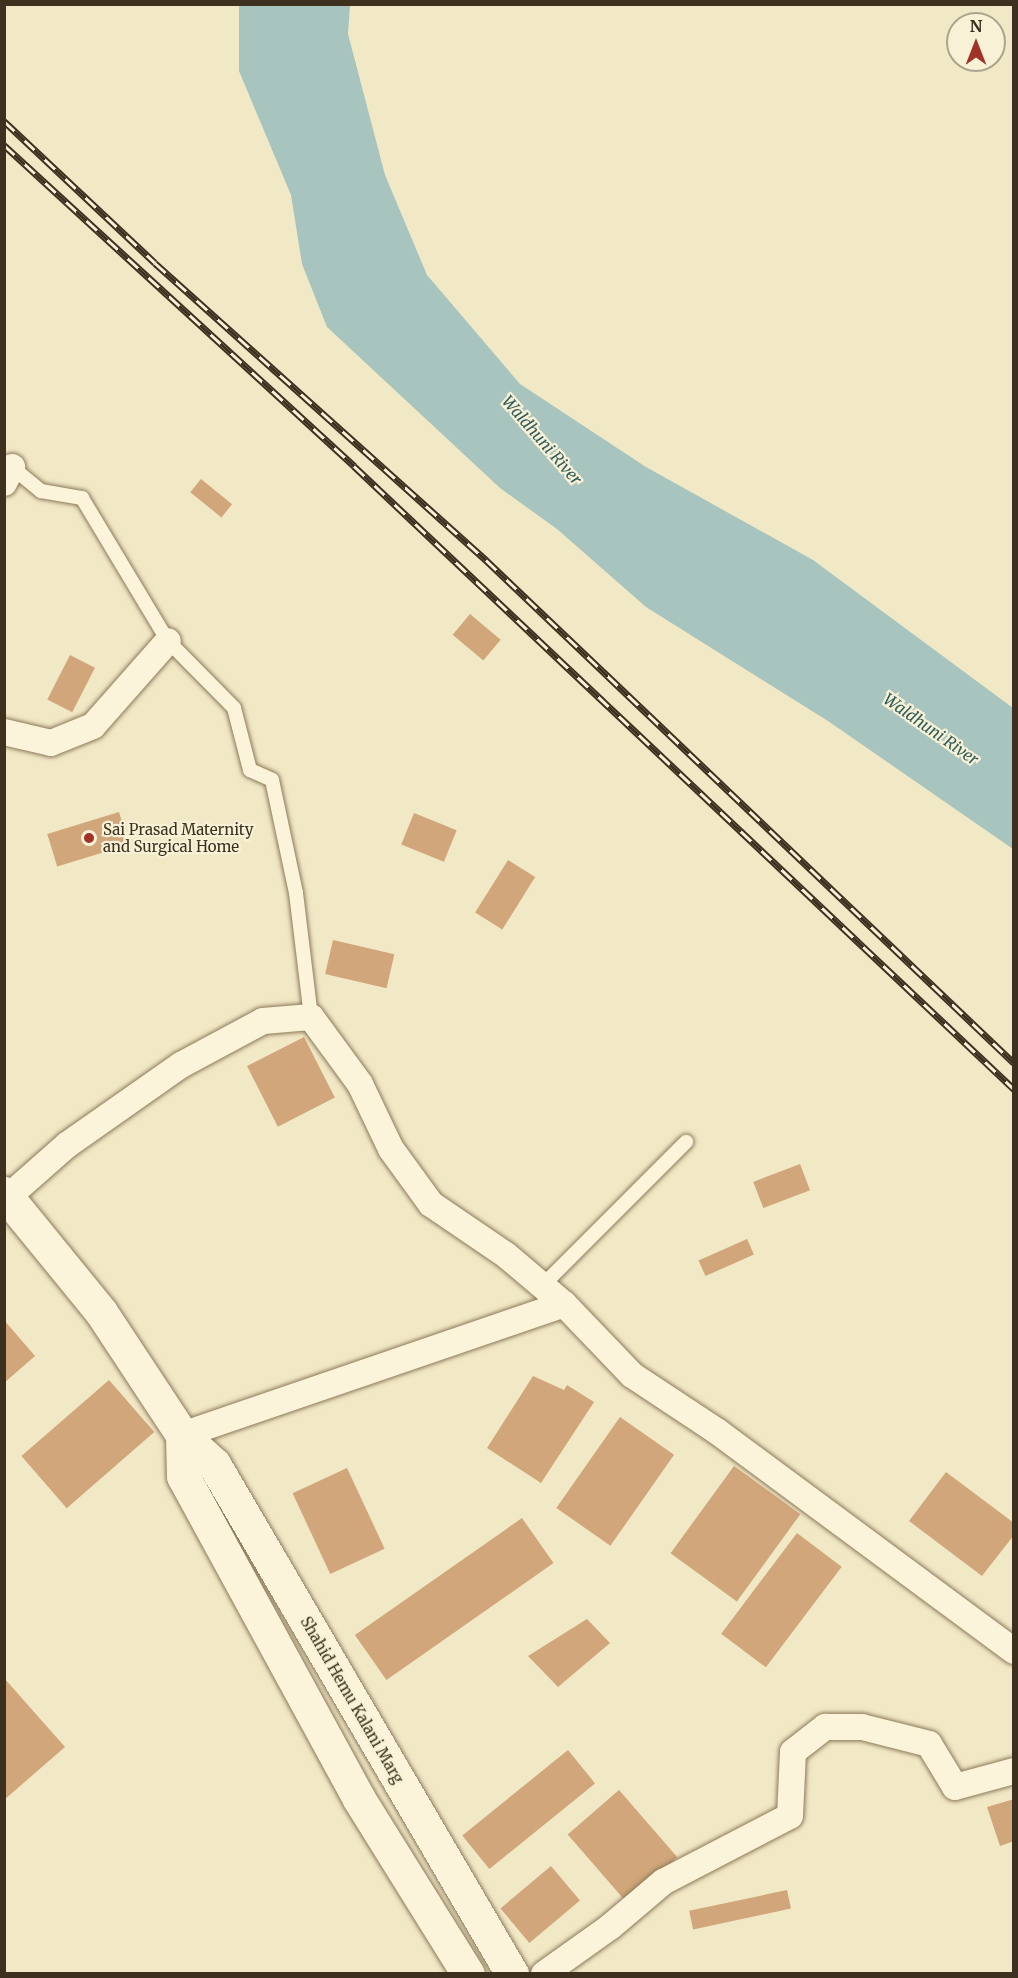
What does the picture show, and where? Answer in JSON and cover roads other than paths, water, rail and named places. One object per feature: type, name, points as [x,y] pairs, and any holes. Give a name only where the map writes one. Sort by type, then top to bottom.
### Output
[{"type":"main road","name":"Shahid Hemu Kalani Marg","points":[[6,1195],[101,1312],[182,1434],[214,1464],[512,1974]]},
{"type":"main road","points":[[182,1434],[183,1476],[359,1799],[468,1974]]},
{"type":"street","points":[[4,732],[51,743],[93,726],[168,641]]},
{"type":"street","points":[[6,1195],[67,1145],[181,1065],[263,1021],[311,1017],[360,1084],[391,1149],[431,1204],[506,1255],[564,1304],[632,1375],[718,1432],[1014,1651]]},
{"type":"street","points":[[182,1434],[564,1304]]},
{"type":"street","points":[[544,1974],[610,1927],[663,1882],[790,1816],[793,1752],[825,1727],[862,1727],[929,1744],[955,1787],[1014,1771]]},
{"type":"lane","points":[[7,470],[41,491],[82,498],[168,641],[234,708],[250,770],[272,780],[296,893],[311,1017]]},
{"type":"lane","points":[[542,1286],[686,1142]]},
{"type":"water","name":"Waldhuni River","points":[[239,5],[350,5],[348,34],[385,175],[427,275],[520,384],[646,467],[813,560],[1013,708],[1013,849],[828,721],[646,607],[557,529],[500,488],[327,327],[302,264],[291,195],[239,71]]},
{"type":"railway","points":[[4,121],[155,263],[486,560],[1014,1063]]},
{"type":"railway","points":[[4,145],[354,466],[1014,1089]]},
{"type":"place","name":"Sai Prasad Maternity and Surgical Home","points":[[89,838]]}]
